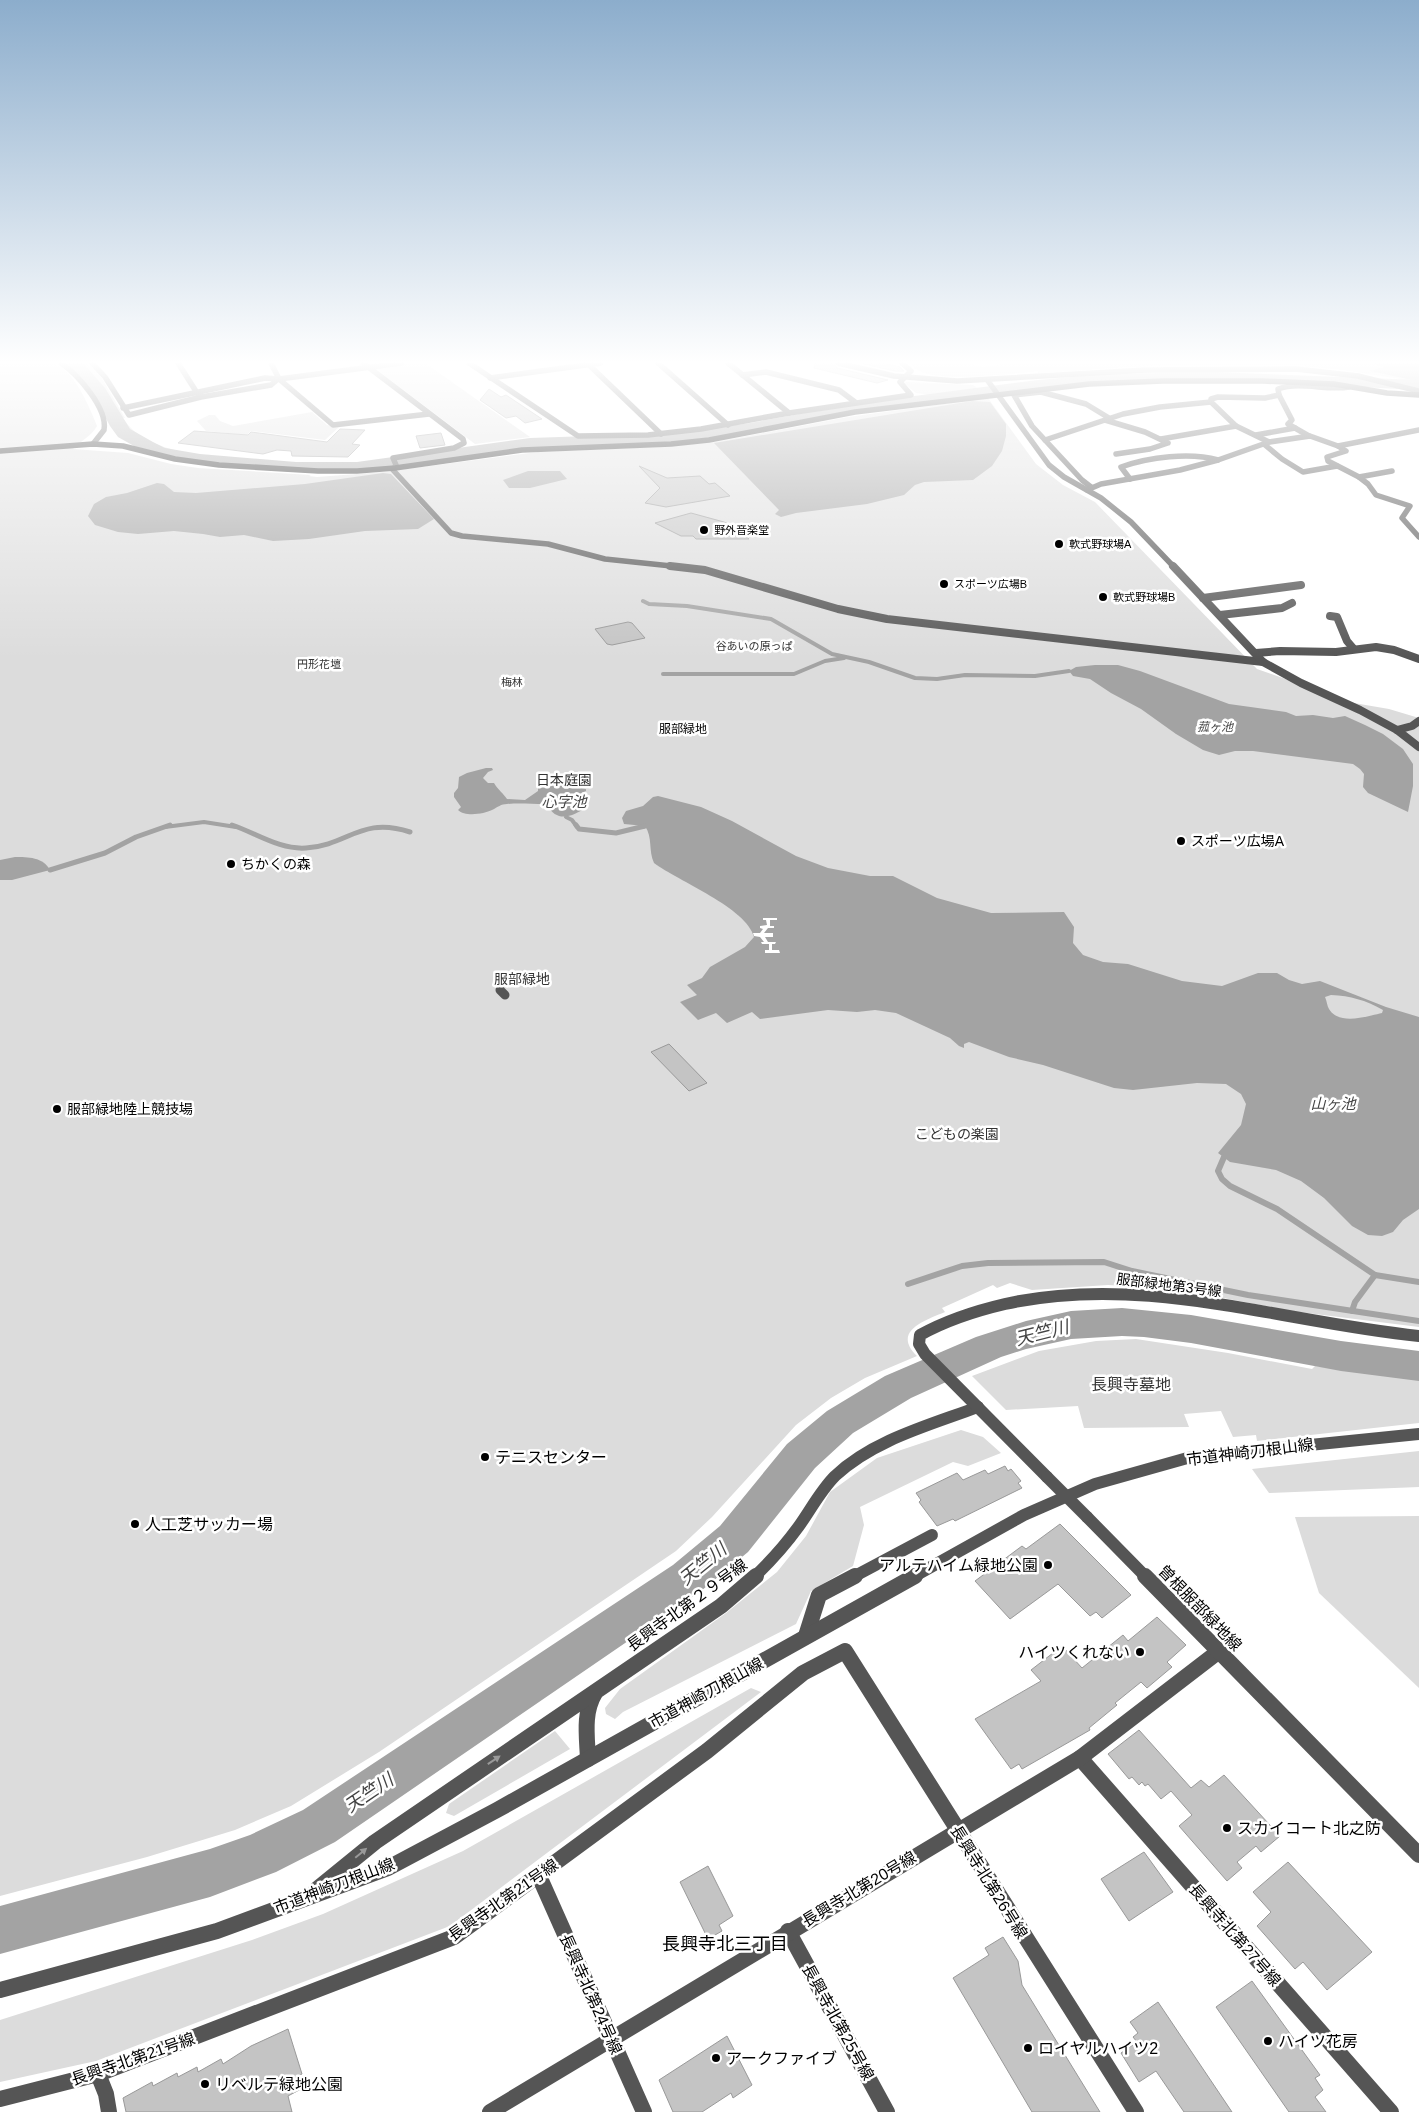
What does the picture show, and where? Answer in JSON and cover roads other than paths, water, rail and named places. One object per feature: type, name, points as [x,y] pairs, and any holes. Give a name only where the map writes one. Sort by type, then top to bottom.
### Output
[{"type":"main road","points":[[190,462],[318,471],[417,462]]},
{"type":"street","points":[[1046,462],[1064,477],[1089,488],[1180,470],[1212,462]]},
{"type":"street","points":[[1065,462],[1089,488],[1131,522],[1264,662],[1301,684],[1360,710],[1397,730],[1419,747]]},
{"type":"street","points":[[1130,479],[1121,467],[1136,462]]},
{"type":"street","points":[[1286,462],[1302,472],[1337,466]]},
{"type":"street","points":[[1330,462],[1359,477],[1368,484],[1376,496],[1410,506],[1402,518],[1419,537]]},
{"type":"street","points":[[395,464],[393,470],[451,533],[462,536],[548,544],[605,559],[705,570],[838,609],[887,619],[1264,662]]},
{"type":"street","points":[[1359,477],[1392,471]]},
{"type":"street","points":[[1203,598],[1301,586]]},
{"type":"street","points":[[1220,615],[1282,608],[1292,603]]},
{"type":"street","points":[[1330,616],[1338,617],[1347,641],[1353,648]]},
{"type":"street","points":[[1256,653],[1280,651],[1336,652],[1353,648],[1376,647],[1394,650],[1419,659]]},
{"type":"street","points":[[1397,730],[1412,726],[1419,721]]},
{"type":"street","name":"服部緑地第3号線","points":[[925,1354],[918,1344],[920,1335],[972,1313],[1012,1302],[1053,1295],[1109,1292],[1182,1298],[1330,1325],[1419,1336]]},
{"type":"street","name":"曽根服部緑地線","points":[[925,1354],[1419,1855]]},
{"type":"street","name":"長興寺北第２９号線","points":[[310,1896],[375,1842],[721,1606],[747,1586],[767,1567],[822,1493],[845,1468],[858,1459],[896,1440],[978,1407]]},
{"type":"street","name":"市道神崎刀根山線","points":[[0,1990],[217,1931],[388,1868],[588,1759],[1024,1515],[1095,1484],[1191,1457],[1419,1434]]},
{"type":"street","points":[[806,1636],[818,1595],[932,1535]]},
{"type":"street","name":"長興寺北第26号線","points":[[845,1651],[1136,2112]]},
{"type":"street","name":"長興寺北第21号線","points":[[0,2099],[98,2074],[454,1937],[707,1751],[803,1673],[845,1651]]},
{"type":"street","name":"長興寺北第20号線","points":[[490,2112],[612,2040],[788,1931],[1080,1758],[1218,1652]]},
{"type":"street","points":[[588,1759],[589,1706],[592,1697],[599,1688]]},
{"type":"street","name":"長興寺北第27号線","points":[[1080,1758],[1391,2112]]},
{"type":"street","name":"長興寺北第24号線","points":[[539,1876],[644,2112]]},
{"type":"street","name":"長興寺北第25号線","points":[[788,1931],[887,2112]]},
{"type":"street","points":[[98,2074],[106,2094],[109,2112]]},
{"type":"water","points":[[732,462],[995,462],[973,480],[924,482],[915,485],[904,495],[867,504],[796,513],[781,517],[775,514],[779,510]]},
{"type":"water","points":[[528,471],[560,471],[567,479],[530,488],[509,488],[503,480]]},
{"type":"water","points":[[383,473],[391,474],[434,519],[418,529],[365,531],[309,539],[273,541],[244,535],[220,537],[174,531],[138,534],[118,532],[95,525],[88,516],[94,504],[106,497],[127,493],[157,483],[164,484],[174,492],[196,493],[305,484]]},
{"type":"water","name":"菰ヶ池","points":[[1118,665],[1140,671],[1229,704],[1286,712],[1296,716],[1313,715],[1333,718],[1345,716],[1365,725],[1383,734],[1403,749],[1413,764],[1413,786],[1408,812],[1368,793],[1363,787],[1364,774],[1353,764],[1253,751],[1235,751],[1219,755],[1203,750],[1176,734],[1141,709],[1090,679],[1073,676],[1069,671],[1076,667]]},
{"type":"water","name":"心字池","points":[[486,768],[492,768],[493,770],[488,772],[483,778],[488,783],[494,783],[507,799],[525,800],[538,791],[538,788],[557,783],[586,789],[586,791],[581,793],[587,807],[570,816],[555,814],[544,804],[505,804],[480,814],[465,814],[461,812],[458,810],[461,807],[454,797],[454,793],[458,788],[459,777]]},
{"type":"water","name":"山ヶ池","points":[[658,796],[701,807],[732,821],[796,856],[828,868],[870,876],[893,876],[937,898],[991,913],[1064,912],[1074,927],[1073,943],[1083,955],[1103,962],[1128,964],[1182,981],[1222,986],[1258,973],[1277,973],[1289,980],[1302,984],[1320,981],[1386,1007],[1419,1017],[1419,1209],[1403,1220],[1393,1232],[1382,1236],[1368,1235],[1352,1226],[1324,1198],[1301,1181],[1276,1170],[1230,1162],[1218,1153],[1241,1125],[1246,1104],[1241,1094],[1226,1084],[1197,1083],[1133,1090],[1114,1088],[1043,1065],[1009,1057],[969,1042],[964,1044],[964,1048],[950,1038],[896,1013],[875,1010],[857,1012],[828,1010],[760,1019],[752,1012],[727,1023],[716,1013],[698,1020],[680,1002],[697,995],[687,985],[702,978],[710,967],[745,947],[754,937],[749,926],[726,906],[654,863],[649,835],[645,826],[624,824],[622,818],[626,811],[643,806],[653,797]],"holes":[[[1331,995],[1358,999],[1383,1010],[1382,1013],[1362,1018],[1346,1019],[1340,1017],[1329,1009],[1325,997]]]},
{"type":"water","points":[[15,857],[39,860],[50,870],[12,880],[0,880],[0,860]]},
{"type":"waterway","points":[[231,462],[296,467],[357,467],[403,462]]},
{"type":"waterway","points":[[643,601],[649,604],[687,606],[771,619],[832,654],[869,662],[915,678],[937,679],[965,675],[1035,676],[1069,671]]},
{"type":"waterway","points":[[663,674],[794,674],[825,661],[844,658]]},
{"type":"waterway","points":[[566,817],[572,820],[577,827]]},
{"type":"waterway","points":[[165,827],[204,822],[236,827]]},
{"type":"waterway","points":[[50,870],[105,853],[136,837],[170,825]]},
{"type":"waterway","points":[[232,825],[277,844],[296,848],[321,846],[367,829],[379,827]]},
{"type":"waterway","points":[[576,825],[579,829],[616,833],[645,826],[643,827]]},
{"type":"waterway","points":[[379,827],[387,827]]},
{"type":"waterway","points":[[379,827],[410,832]]},
{"type":"waterway","points":[[1224,1157],[1218,1171],[1222,1179],[1230,1186],[1277,1209],[1375,1275]]},
{"type":"waterway","points":[[908,1284],[962,1266],[988,1263],[1104,1262],[1132,1271],[1248,1295],[1352,1311]]},
{"type":"waterway","points":[[1352,1311],[1355,1302],[1375,1275]]},
{"type":"waterway","points":[[1375,1275],[1419,1282]]},
{"type":"waterway","points":[[1352,1311],[1419,1321]]},
{"type":"waterway","name":"天竺川","points":[[0,1930],[210,1873],[259,1855],[319,1826],[687,1578],[734,1539],[801,1456],[840,1422],[898,1387],[989,1347],[1026,1335],[1071,1325],[1122,1322],[1191,1329],[1341,1356],[1419,1366]]},
{"type":"place","name":"野外音楽堂","points":[[704,530]]},
{"type":"place","name":"軟式野球場A","points":[[1059,544]]},
{"type":"place","name":"スポーツ広場B","points":[[944,584]]},
{"type":"place","name":"軟式野球場B","points":[[1103,597]]},
{"type":"place","name":"スポーツ広場A","points":[[1181,841]]},
{"type":"place","name":"ちかくの森","points":[[231,864]]},
{"type":"place","name":"服部緑地陸上競技場","points":[[57,1109]]},
{"type":"place","name":"テニスセンター","points":[[485,1457]]},
{"type":"place","name":"人工芝サッカー場","points":[[135,1524]]},
{"type":"place","name":"アルテハイム緑地公園","points":[[1048,1565]]},
{"type":"place","name":"ハイツくれない","points":[[1140,1652]]},
{"type":"place","name":"スカイコート北之防","points":[[1227,1828]]},
{"type":"place","name":"ハイツ花房","points":[[1268,2041]]},
{"type":"place","name":"ロイヤルハイツ2","points":[[1028,2048]]},
{"type":"place","name":"アークファイブ","points":[[716,2058]]},
{"type":"place","name":"リベルテ緑地公園","points":[[205,2084]]},
{"type":"district","name":"服部緑地","points":[[683,729]]},
{"type":"district","name":"長興寺北三丁目","points":[[725,1944]]},
{"type":"park label","name":"谷あいの原っぱ","points":[[754,646]]},
{"type":"park label","name":"円形花壇","points":[[319,664]]},
{"type":"park label","name":"梅林","points":[[512,682]]},
{"type":"park label","name":"日本庭園","points":[[564,780]]},
{"type":"park label","name":"こどもの楽園","points":[[957,1134]]},
{"type":"park label","name":"長興寺墓地","points":[[1131,1384]]}]
